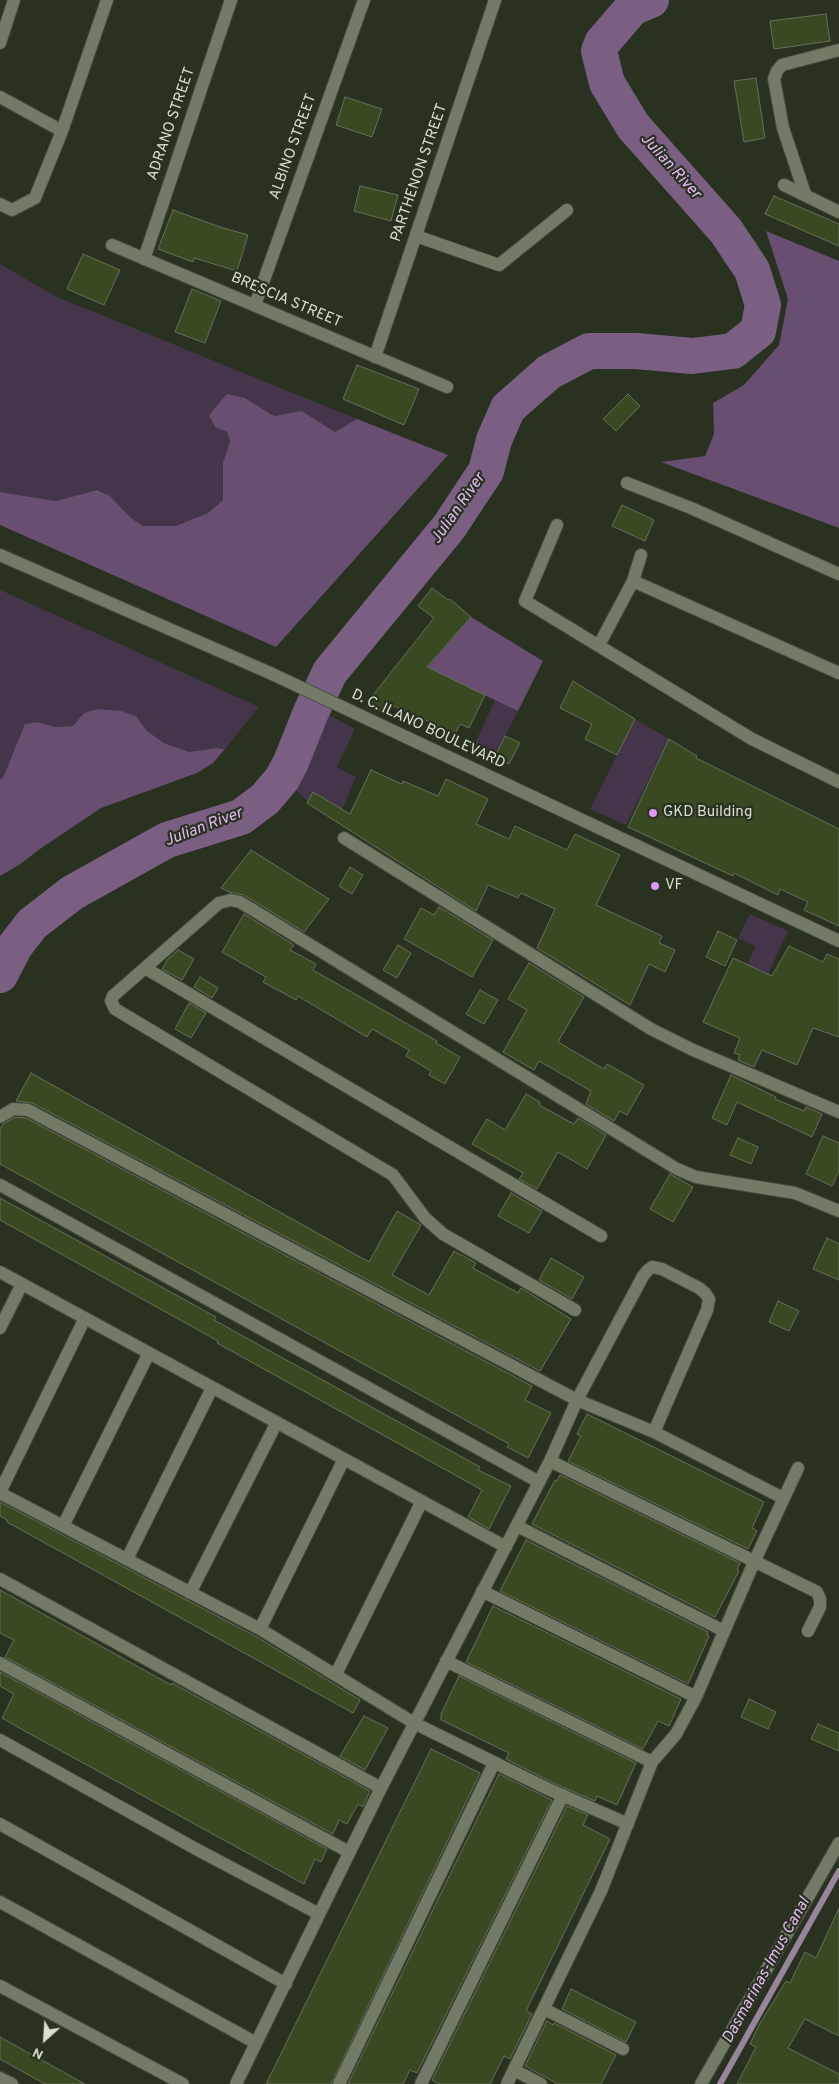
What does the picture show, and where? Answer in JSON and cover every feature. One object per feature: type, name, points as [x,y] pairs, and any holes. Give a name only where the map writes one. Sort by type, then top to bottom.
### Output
[{"type":"street","points":[[0,43],[14,0]]},
{"type":"street","points":[[0,204],[12,210],[36,198],[62,131],[107,0]]},
{"type":"street","name":"ADRANO STREET","points":[[144,258],[232,0]]},
{"type":"street","name":"ALBINO STREET","points":[[255,305],[364,0]]},
{"type":"street","name":"PARTHENON STREET","points":[[375,357],[495,0]]},
{"type":"street","points":[[805,194],[783,128],[774,79],[782,65],[839,50]]},
{"type":"street","points":[[0,97],[62,131]]},
{"type":"street","points":[[784,185],[839,212]]},
{"type":"street","points":[[416,236],[499,265],[567,210]]},
{"type":"street","name":"BRESCIA STREET","points":[[112,245],[447,387]]},
{"type":"street","points":[[627,483],[691,508],[839,574]]},
{"type":"street","points":[[557,526],[526,601],[752,739],[839,782]]},
{"type":"street","name":"D. C. ILANO BOULEVARD","points":[[0,555],[286,680],[839,941]]},
{"type":"street","points":[[599,645],[632,581],[641,555]]},
{"type":"street","points":[[632,581],[839,673]]},
{"type":"street","points":[[344,838],[651,1029],[693,1050],[839,1112]]},
{"type":"street","points":[[575,1310],[443,1234],[425,1218],[393,1175],[115,1009],[111,1000],[113,996],[219,903],[231,900],[240,902],[676,1169],[696,1177],[795,1193],[839,1211]]},
{"type":"street","points":[[145,968],[601,1236]]},
{"type":"street","points":[[0,1117],[13,1109],[28,1110],[577,1400],[654,1432],[783,1498]]},
{"type":"street","points":[[0,1186],[539,1482]]},
{"type":"street","points":[[236,2084],[381,1788],[550,1461],[577,1400],[643,1276],[652,1267],[662,1269],[699,1288],[705,1292],[709,1299],[707,1310],[654,1432]]},
{"type":"street","points":[[0,1272],[506,1547]]},
{"type":"street","points":[[0,1328],[22,1284]]},
{"type":"street","points":[[85,1318],[0,1492],[260,1629],[336,1674],[414,1724],[628,1824]]},
{"type":"street","points":[[63,1526],[149,1353]]},
{"type":"street","points":[[127,1559],[212,1388]]},
{"type":"street","points":[[190,1593],[277,1422]]},
{"type":"street","points":[[260,1629],[344,1458]]},
{"type":"street","points":[[550,1461],[817,1592],[820,1599],[820,1607],[808,1631]]},
{"type":"street","points":[[507,2084],[601,1891],[652,1762],[676,1734],[696,1697],[754,1562],[798,1468]]},
{"type":"street","points":[[336,1674],[422,1501]]},
{"type":"street","points":[[516,1526],[724,1631]]},
{"type":"street","points":[[0,1579],[381,1788]]},
{"type":"street","points":[[482,1591],[696,1697]]},
{"type":"street","points":[[446,1661],[652,1762]]},
{"type":"street","points":[[0,1662],[349,1852]]},
{"type":"street","points":[[0,1740],[196,1849],[319,1914]]},
{"type":"street","points":[[339,2084],[494,1763]]},
{"type":"street","points":[[420,2084],[563,1795]]},
{"type":"street","points":[[0,1824],[286,1984]]},
{"type":"street","points":[[701,2084],[839,1843]]},
{"type":"street","points":[[0,1902],[256,2043]]},
{"type":"street","points":[[0,1986],[183,2084]]},
{"type":"street","points":[[544,2009],[623,2049]]},
{"type":"street","points":[[514,2070],[541,2084]]},
{"type":"street","points":[[0,2078],[12,2084]]},
{"type":"shaded area","points":[[766,231],[839,261],[839,528],[661,462],[705,456],[714,434],[713,403],[744,385],[779,345],[788,299]]},
{"type":"shaded area","points":[[0,264],[57,297],[357,419],[335,432],[302,411],[274,416],[245,398],[227,432],[230,441],[223,463],[223,500],[208,514],[176,526],[143,526],[131,518],[110,496],[97,490],[56,501],[0,492]]},
{"type":"shaded area","points":[[227,394],[245,398],[274,416],[302,411],[335,432],[357,419],[448,455],[276,647],[0,525],[0,492],[56,501],[97,490],[110,496],[131,518],[143,526],[176,526],[208,513],[223,500],[223,463],[230,441],[227,432],[215,427],[209,415]]},
{"type":"shaded area","points":[[0,590],[259,707],[225,749],[217,748],[189,752],[164,743],[147,731],[136,716],[121,711],[97,709],[84,713],[73,726],[55,727],[38,722],[26,724],[3,778],[0,779]]},
{"type":"shaded area","points":[[471,617],[543,661],[518,711],[427,668]]},
{"type":"shaded area","points":[[495,700],[518,711],[492,762],[471,752]]},
{"type":"shaded area","points":[[97,709],[121,711],[136,716],[147,731],[164,743],[189,752],[217,748],[225,749],[213,763],[197,773],[101,808],[0,876],[0,779],[3,778],[25,724],[38,722],[55,727],[73,726],[84,713]]},
{"type":"shaded area","points":[[327,714],[355,729],[337,767],[356,777],[342,809],[323,798],[317,810],[294,788]]},
{"type":"shaded area","points":[[635,719],[669,739],[626,825],[590,809]]},
{"type":"shaded area","points":[[750,914],[788,931],[768,974],[747,965],[755,946],[738,938]]},
{"type":"building","points":[[826,14],[830,41],[774,49],[770,21]]},
{"type":"building","points":[[756,78],[765,138],[744,142],[734,81]]},
{"type":"building","points":[[345,97],[382,109],[372,137],[336,125]]},
{"type":"building","points":[[360,186],[398,195],[391,221],[354,211]]},
{"type":"building","points":[[774,196],[839,224],[839,246],[765,214]]},
{"type":"building","points":[[173,210],[248,235],[237,271],[194,258],[193,262],[158,249]]},
{"type":"building","points":[[83,254],[120,270],[104,305],[67,289]]},
{"type":"building","points":[[192,289],[221,301],[205,343],[175,332]]},
{"type":"building","points":[[357,365],[419,389],[404,425],[343,399]]},
{"type":"building","points":[[628,394],[640,406],[616,431],[603,419]]},
{"type":"building","points":[[622,505],[654,520],[645,541],[612,526]]},
{"type":"building","points":[[432,588],[448,600],[450,599],[471,617],[427,667],[485,695],[469,728],[460,724],[455,734],[422,718],[421,720],[389,703],[382,712],[366,704],[434,618],[418,606]]},
{"type":"building","points":[[573,681],[635,719],[617,755],[585,739],[592,724],[560,708]]},
{"type":"building","points":[[505,736],[520,743],[509,764],[495,757]]},
{"type":"building","points":[[669,739],[697,756],[696,758],[839,829],[839,926],[804,910],[808,902],[780,889],[778,895],[734,873],[733,876],[628,827]]},
{"type":"building","points":[[371,770],[402,784],[403,781],[438,796],[446,779],[488,799],[476,824],[509,839],[515,826],[567,850],[575,834],[620,855],[596,905],[662,936],[659,943],[675,950],[665,972],[649,964],[630,1005],[537,948],[555,909],[521,893],[518,898],[488,885],[476,911],[307,803],[313,792],[350,814]]},
{"type":"building","points":[[251,850],[329,899],[304,932],[244,895],[221,888]]},
{"type":"building","points":[[350,867],[363,875],[352,894],[339,886]]},
{"type":"building","points":[[439,907],[493,940],[472,977],[404,939],[421,908],[434,915]]},
{"type":"building","points":[[244,914],[294,945],[290,950],[316,964],[313,970],[437,1041],[436,1043],[460,1057],[445,1084],[429,1075],[431,1071],[406,1056],[409,1050],[372,1029],[367,1037],[298,996],[296,1000],[263,982],[266,977],[222,952]]},
{"type":"building","points":[[718,931],[737,940],[725,966],[706,957]]},
{"type":"building","points":[[398,945],[411,953],[397,978],[383,970]]},
{"type":"building","points":[[789,946],[823,962],[827,954],[839,959],[839,1037],[813,1028],[797,1065],[762,1050],[754,1067],[738,1060],[740,1055],[734,1053],[740,1038],[703,1022],[733,958],[772,976]]},
{"type":"building","points":[[178,950],[194,959],[182,980],[162,969],[168,959]]},
{"type":"building","points":[[529,963],[584,997],[558,1042],[604,1069],[607,1064],[644,1085],[627,1115],[620,1111],[614,1121],[586,1104],[591,1091],[539,1061],[534,1070],[503,1052],[527,1010],[508,999]]},
{"type":"building","points":[[200,977],[218,988],[212,998],[194,987]]},
{"type":"building","points":[[480,990],[498,1000],[484,1024],[466,1014]]},
{"type":"building","points":[[189,1003],[206,1013],[191,1038],[175,1029]]},
{"type":"building","points":[[31,1073],[369,1262],[397,1211],[421,1225],[392,1275],[429,1295],[454,1251],[476,1263],[473,1268],[518,1293],[521,1288],[571,1319],[540,1371],[32,1103],[16,1101]]},
{"type":"building","points":[[731,1075],[776,1097],[775,1099],[804,1111],[806,1107],[822,1114],[812,1137],[737,1102],[727,1125],[712,1118]]},
{"type":"building","points":[[526,1094],[540,1102],[539,1105],[574,1124],[578,1118],[606,1135],[587,1169],[558,1152],[537,1189],[519,1179],[523,1173],[472,1144],[487,1119],[505,1130]]},
{"type":"building","points":[[15,1117],[26,1118],[532,1386],[525,1400],[551,1413],[528,1458],[507,1447],[509,1444],[0,1164],[0,1129],[3,1124]]},
{"type":"building","points":[[823,1136],[839,1143],[839,1171],[832,1186],[806,1174]]},
{"type":"building","points":[[738,1138],[758,1147],[751,1164],[730,1155]]},
{"type":"building","points":[[670,1174],[693,1187],[673,1222],[650,1209]]},
{"type":"building","points":[[511,1193],[542,1211],[529,1233],[498,1216]]},
{"type":"building","points":[[0,1198],[216,1317],[214,1320],[480,1467],[478,1470],[511,1486],[489,1529],[468,1517],[482,1490],[0,1220]]},
{"type":"building","points":[[827,1238],[839,1244],[839,1280],[813,1269]]},
{"type":"building","points":[[551,1258],[584,1277],[572,1299],[539,1280]]},
{"type":"building","points":[[778,1301],[799,1311],[789,1331],[769,1322]]},
{"type":"building","points":[[587,1414],[764,1502],[752,1528],[757,1531],[748,1549],[568,1461],[581,1436],[577,1434]]},
{"type":"building","points":[[560,1475],[740,1563],[737,1570],[739,1571],[715,1617],[532,1524],[555,1480],[557,1481]]},
{"type":"building","points":[[0,1502],[257,1637],[360,1700],[353,1713],[7,1522],[7,1520],[0,1516]]},
{"type":"building","points":[[526,1540],[708,1632],[707,1635],[709,1636],[688,1684],[500,1591]]},
{"type":"building","points":[[0,1590],[171,1685],[172,1683],[370,1791],[363,1807],[358,1804],[347,1824],[339,1820],[333,1834],[5,1657],[14,1640],[0,1633]]},
{"type":"building","points":[[493,1606],[681,1699],[669,1726],[658,1721],[643,1749],[466,1662]]},
{"type":"building","points":[[0,1672],[327,1849],[321,1862],[315,1859],[304,1884],[2,1718],[14,1694],[0,1686]]},
{"type":"building","points":[[459,1676],[636,1763],[617,1805],[597,1796],[595,1801],[551,1782],[506,1759],[509,1753],[441,1720],[441,1714]]},
{"type":"building","points":[[749,1699],[776,1712],[768,1729],[741,1717]]},
{"type":"building","points":[[364,1716],[388,1728],[365,1770],[340,1756]]},
{"type":"building","points":[[818,1724],[839,1733],[839,1751],[811,1739]]},
{"type":"building","points":[[431,1749],[480,1773],[331,2084],[266,2084]]},
{"type":"building","points":[[499,1774],[552,1800],[417,2073],[410,2070],[403,2084],[348,2084]]},
{"type":"building","points":[[567,1806],[588,1815],[583,1825],[610,1839],[526,2011],[532,2014],[510,2059],[504,2056],[490,2084],[440,2084],[432,2080]]},
{"type":"building","points":[[839,1908],[839,2036],[805,2019],[788,2048],[839,2074],[839,2084],[737,2084],[756,2047],[750,2044],[759,2025],[786,1981],[790,1983],[805,1952],[816,1958]]},
{"type":"building","points":[[571,1989],[636,2022],[626,2042],[562,2009]]},
{"type":"building","points":[[547,2021],[616,2055],[601,2084],[558,2084],[525,2066]]},
{"type":"building","points":[[0,2037],[85,2084],[45,2084],[0,2059]]},
{"type":"waterway","name":"Julian River","points":[[0,975],[15,946],[32,924],[72,893],[167,840],[241,817],[265,799],[282,779],[291,762],[311,712],[330,672],[449,527],[486,471],[494,440],[508,408],[549,372],[589,351],[636,351],[692,356],[733,351],[758,331],[763,305],[752,270],[726,231],[633,126],[607,83],[599,51],[602,43],[632,8],[651,0]]},
{"type":"waterway","name":"Dasmarinas-Imus Canal","points":[[720,2084],[839,1871]]},
{"type":"place","name":"GKD Building","points":[[653,813]]},
{"type":"place","name":"VF","points":[[655,886]]}]
